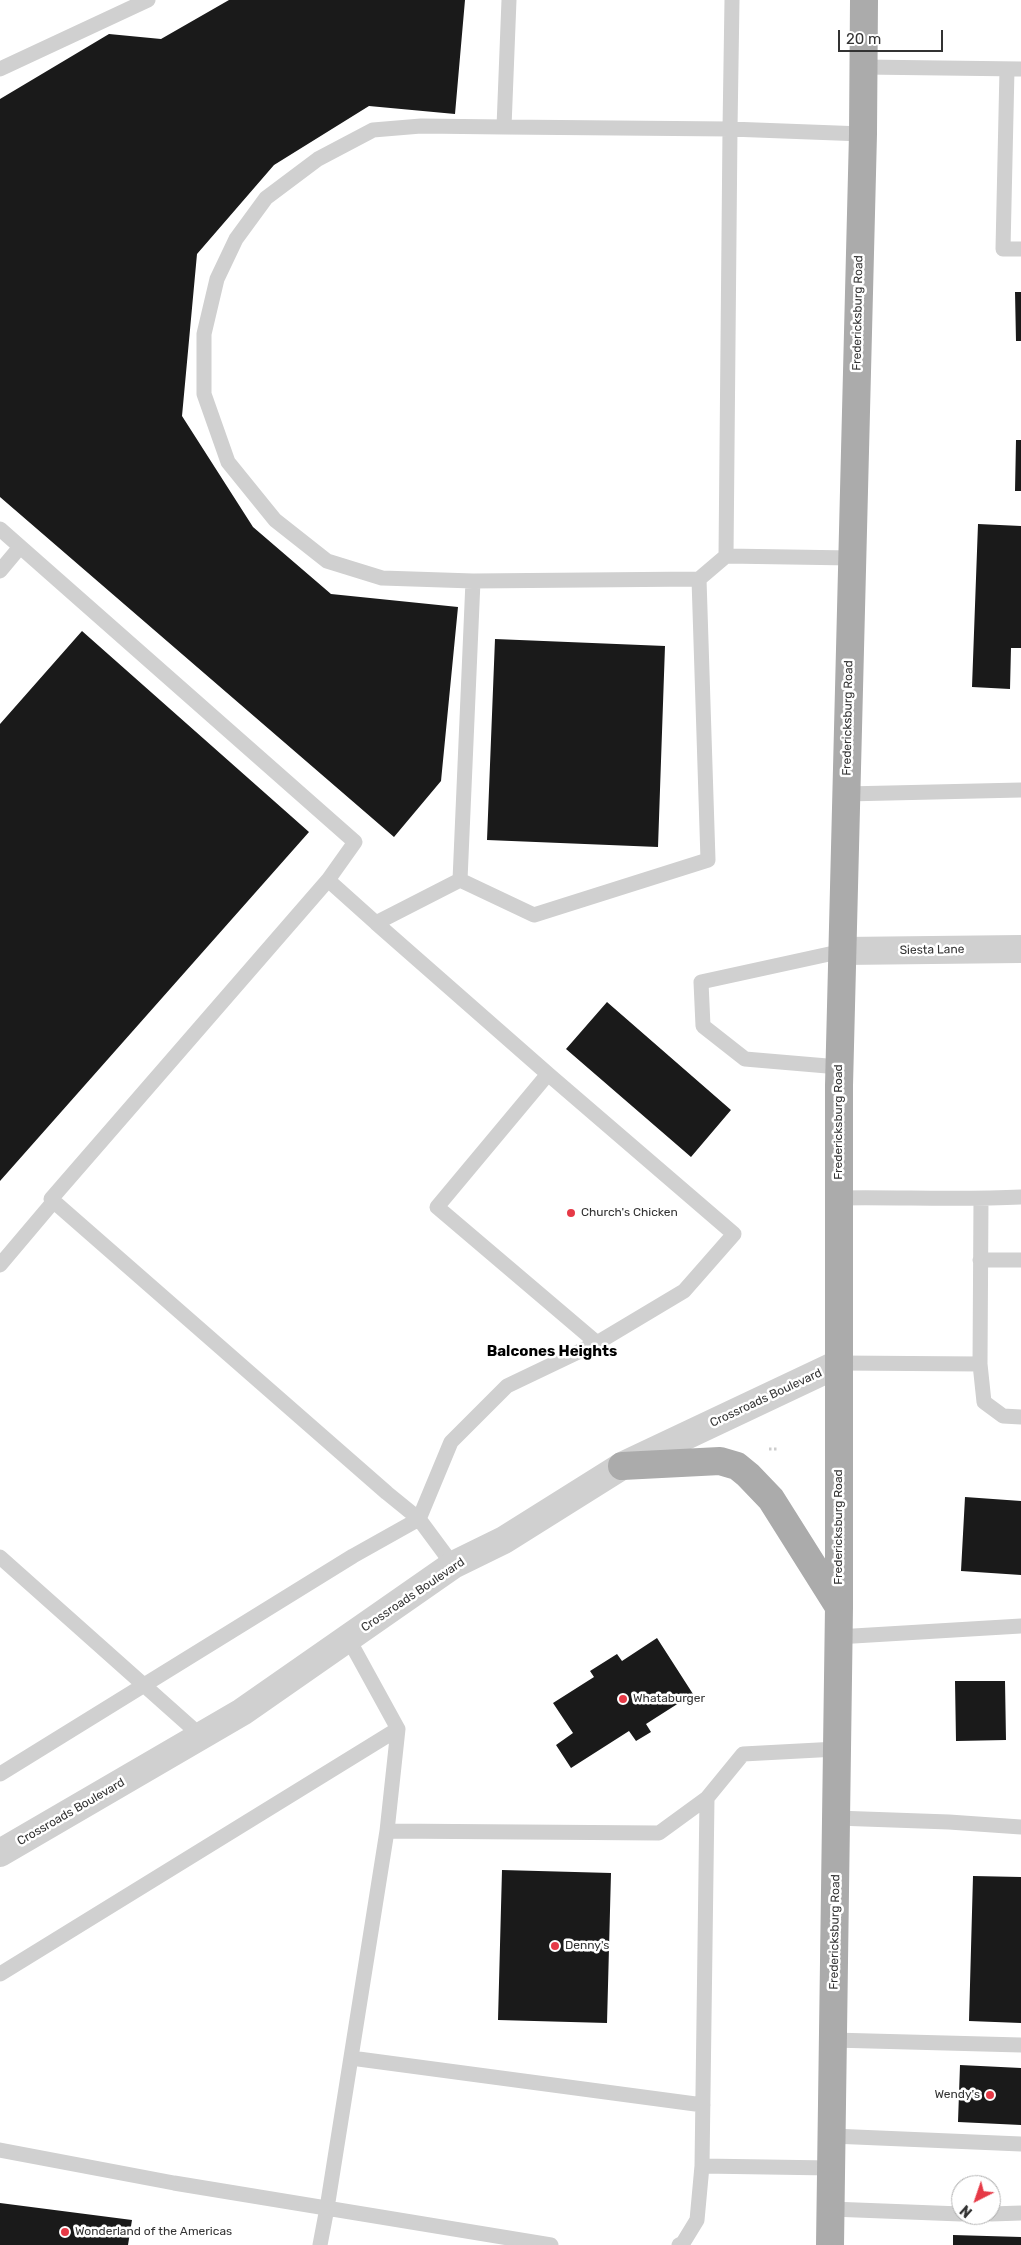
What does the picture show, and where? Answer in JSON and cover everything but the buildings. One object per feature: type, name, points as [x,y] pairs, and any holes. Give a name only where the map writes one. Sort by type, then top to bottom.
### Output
[{"type":"main road","name":"Fredericksburg Road","points":[[830,2245],[837,1637],[839,1607],[839,1067],[863,134],[864,0]]},
{"type":"main road","points":[[622,1466],[720,1461],[736,1466],[748,1475],[771,1500],[839,1607]]},
{"type":"street","name":"Siesta Lane","points":[[843,950],[1021,949]]},
{"type":"street","name":"Crossroads Boulevard","points":[[0,1854],[242,1712],[454,1565],[504,1540],[622,1466],[840,1363]]},
{"type":"lane","points":[[0,69],[148,0]]},
{"type":"lane","points":[[504,127],[509,0]]},
{"type":"lane","points":[[726,556],[732,0]]},
{"type":"lane","points":[[863,67],[1014,69],[1003,249],[1021,249]]},
{"type":"lane","points":[[852,558],[726,556],[699,580],[473,581],[382,578],[327,561],[275,520],[228,462],[204,394],[204,334],[217,280],[236,239],[266,198],[318,159],[373,130],[421,126],[730,129],[863,134]]},
{"type":"lane","points":[[0,529],[355,842],[328,880],[51,1199],[419,1519],[454,1565]]},
{"type":"lane","points":[[0,571],[20,547]]},
{"type":"lane","points":[[460,880],[534,915],[708,860],[699,580]]},
{"type":"lane","points":[[460,880],[473,581]]},
{"type":"lane","points":[[846,794],[1021,790]]},
{"type":"lane","points":[[0,1774],[354,1556],[419,1519],[451,1442],[507,1386],[597,1343],[684,1291],[734,1234],[548,1074],[328,880]]},
{"type":"lane","points":[[376,923],[460,880]]},
{"type":"lane","points":[[839,1067],[745,1060],[703,1026],[701,982],[843,950]]},
{"type":"lane","points":[[548,1074],[437,1207],[597,1343]]},
{"type":"lane","points":[[838,1198],[981,1199],[1021,1197]]},
{"type":"lane","points":[[981,1199],[980,1364],[984,1402],[1003,1416],[1021,1417]]},
{"type":"lane","points":[[0,1265],[54,1201]]},
{"type":"lane","points":[[980,1260],[1021,1260]]},
{"type":"lane","points":[[840,1363],[980,1364]]},
{"type":"lane","points":[[0,1557],[202,1736]]},
{"type":"lane","points":[[837,1637],[1021,1626]]},
{"type":"lane","points":[[320,2245],[387,1831],[398,1729],[348,1638]]},
{"type":"lane","points":[[1,1970],[398,1729]]},
{"type":"lane","points":[[387,1831],[659,1832],[707,1798],[743,1754],[837,1749]]},
{"type":"lane","points":[[679,2245],[683,2243],[697,2220],[702,2166],[707,1798]]},
{"type":"lane","points":[[836,1818],[931,1821],[1021,1827]]},
{"type":"lane","points":[[833,2040],[1021,2045]]},
{"type":"lane","points":[[351,2058],[703,2105]]},
{"type":"lane","points":[[832,2136],[1021,2144]]},
{"type":"lane","points":[[0,2150],[174,2183],[551,2245]]},
{"type":"lane","points":[[702,2166],[832,2168]]},
{"type":"lane","points":[[831,2209],[951,2214]]},
{"type":"lane","points":[[1001,2214],[1021,2214]]},
{"type":"place","name":"Church's Chicken","points":[[571,1213]]},
{"type":"place","name":"Whataburger","points":[[623,1699]]},
{"type":"place","name":"Denny's","points":[[555,1946]]},
{"type":"place","name":"Wendy's","points":[[990,2095]]},
{"type":"place","name":"Wonderland of the Americas","points":[[65,2232]]},
{"type":"district","name":"Balcones Heights","points":[[552,1352]]}]
